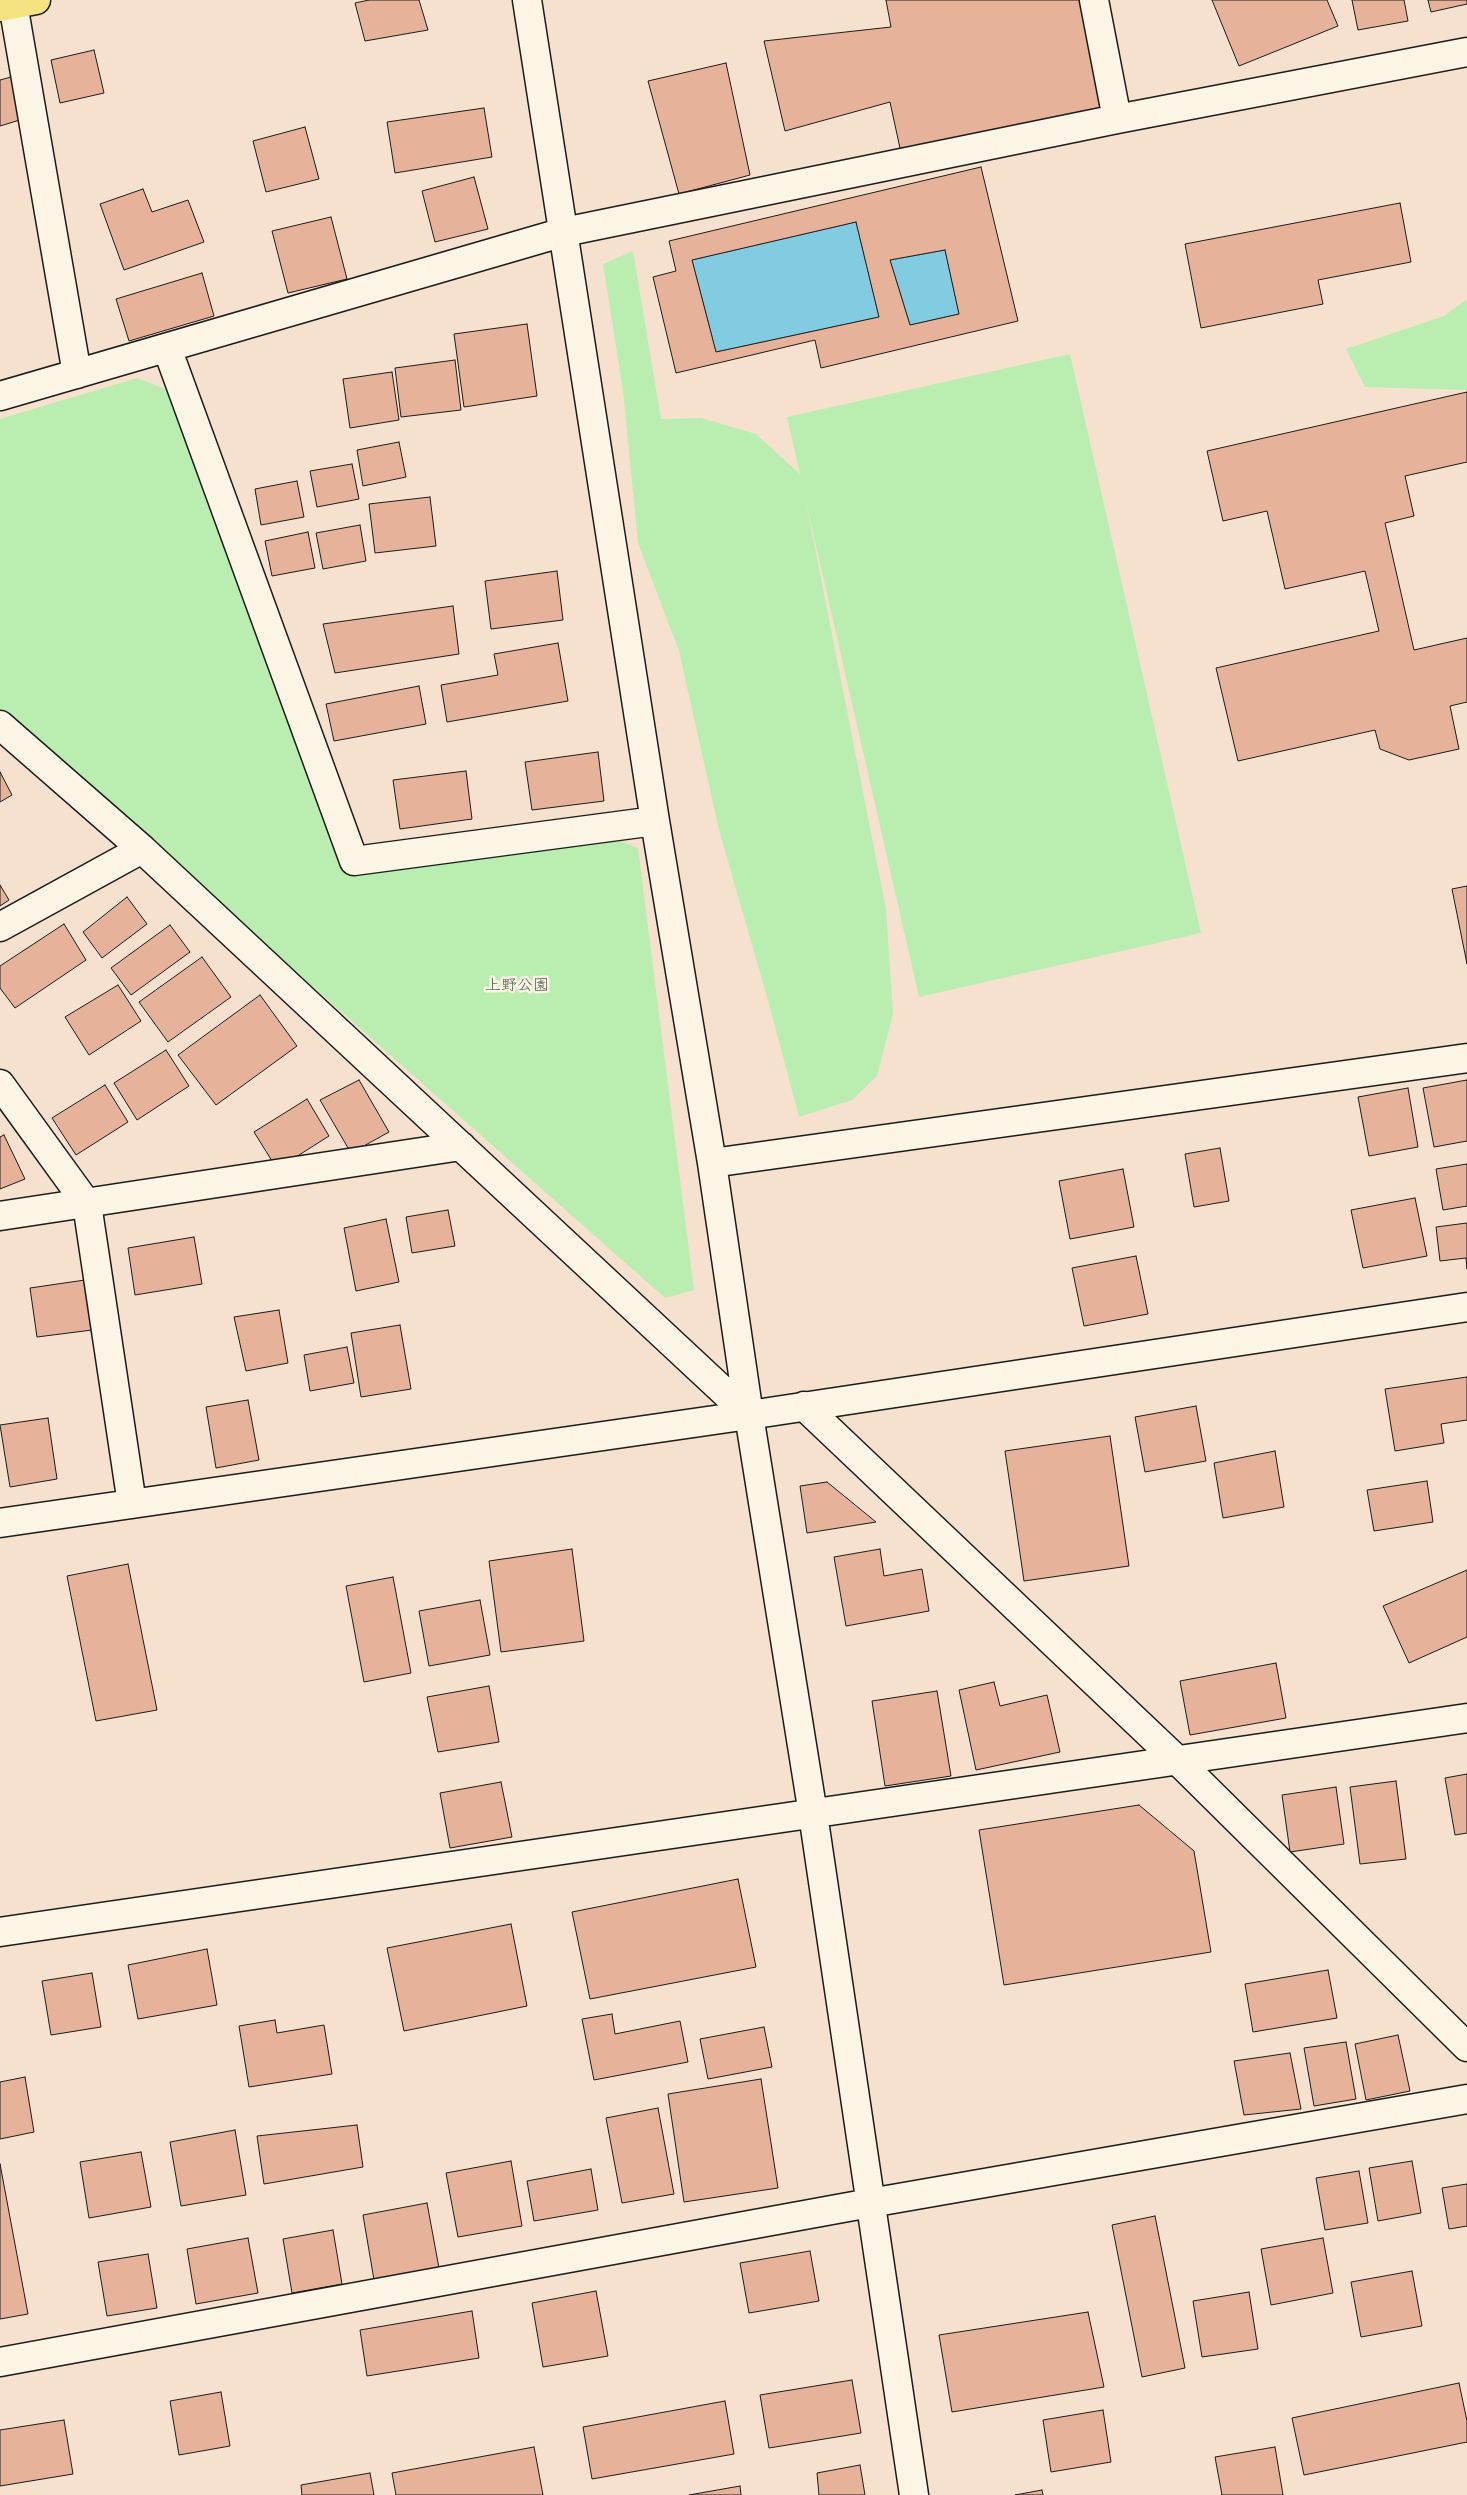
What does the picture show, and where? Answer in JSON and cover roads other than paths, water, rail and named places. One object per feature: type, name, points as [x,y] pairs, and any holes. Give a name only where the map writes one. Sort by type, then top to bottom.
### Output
[{"type":"street","points":[[527,0],[655,821],[712,1163],[749,1416],[813,1814],[914,2495]]},
{"type":"street","points":[[1094,0],[1117,119]]},
{"type":"street","points":[[16,4],[77,374]]},
{"type":"street","points":[[0,396],[564,232],[1117,119],[1467,52]]},
{"type":"street","points":[[167,348],[354,861],[655,821]]},
{"type":"street","points":[[0,725],[142,849],[749,1416]]},
{"type":"street","points":[[0,927],[142,849]]},
{"type":"street","points":[[712,1163],[1467,1058]]},
{"type":"street","points":[[0,1084],[87,1204],[132,1504]]},
{"type":"street","points":[[0,1216],[462,1146]]},
{"type":"street","points":[[0,1524],[749,1416],[804,1406],[1467,1307]]},
{"type":"street","points":[[804,1406],[1177,1760],[1467,2046]]},
{"type":"street","points":[[0,1932],[1467,1718]]},
{"type":"street","points":[[0,2362],[870,2203],[1467,2099]]},
{"type":"water","points":[[856,222],[879,317],[716,352],[692,260]]},
{"type":"water","points":[[945,250],[959,314],[910,325],[890,260]]},
{"type":"park label","name":"上野公園","points":[[517,985]]}]
